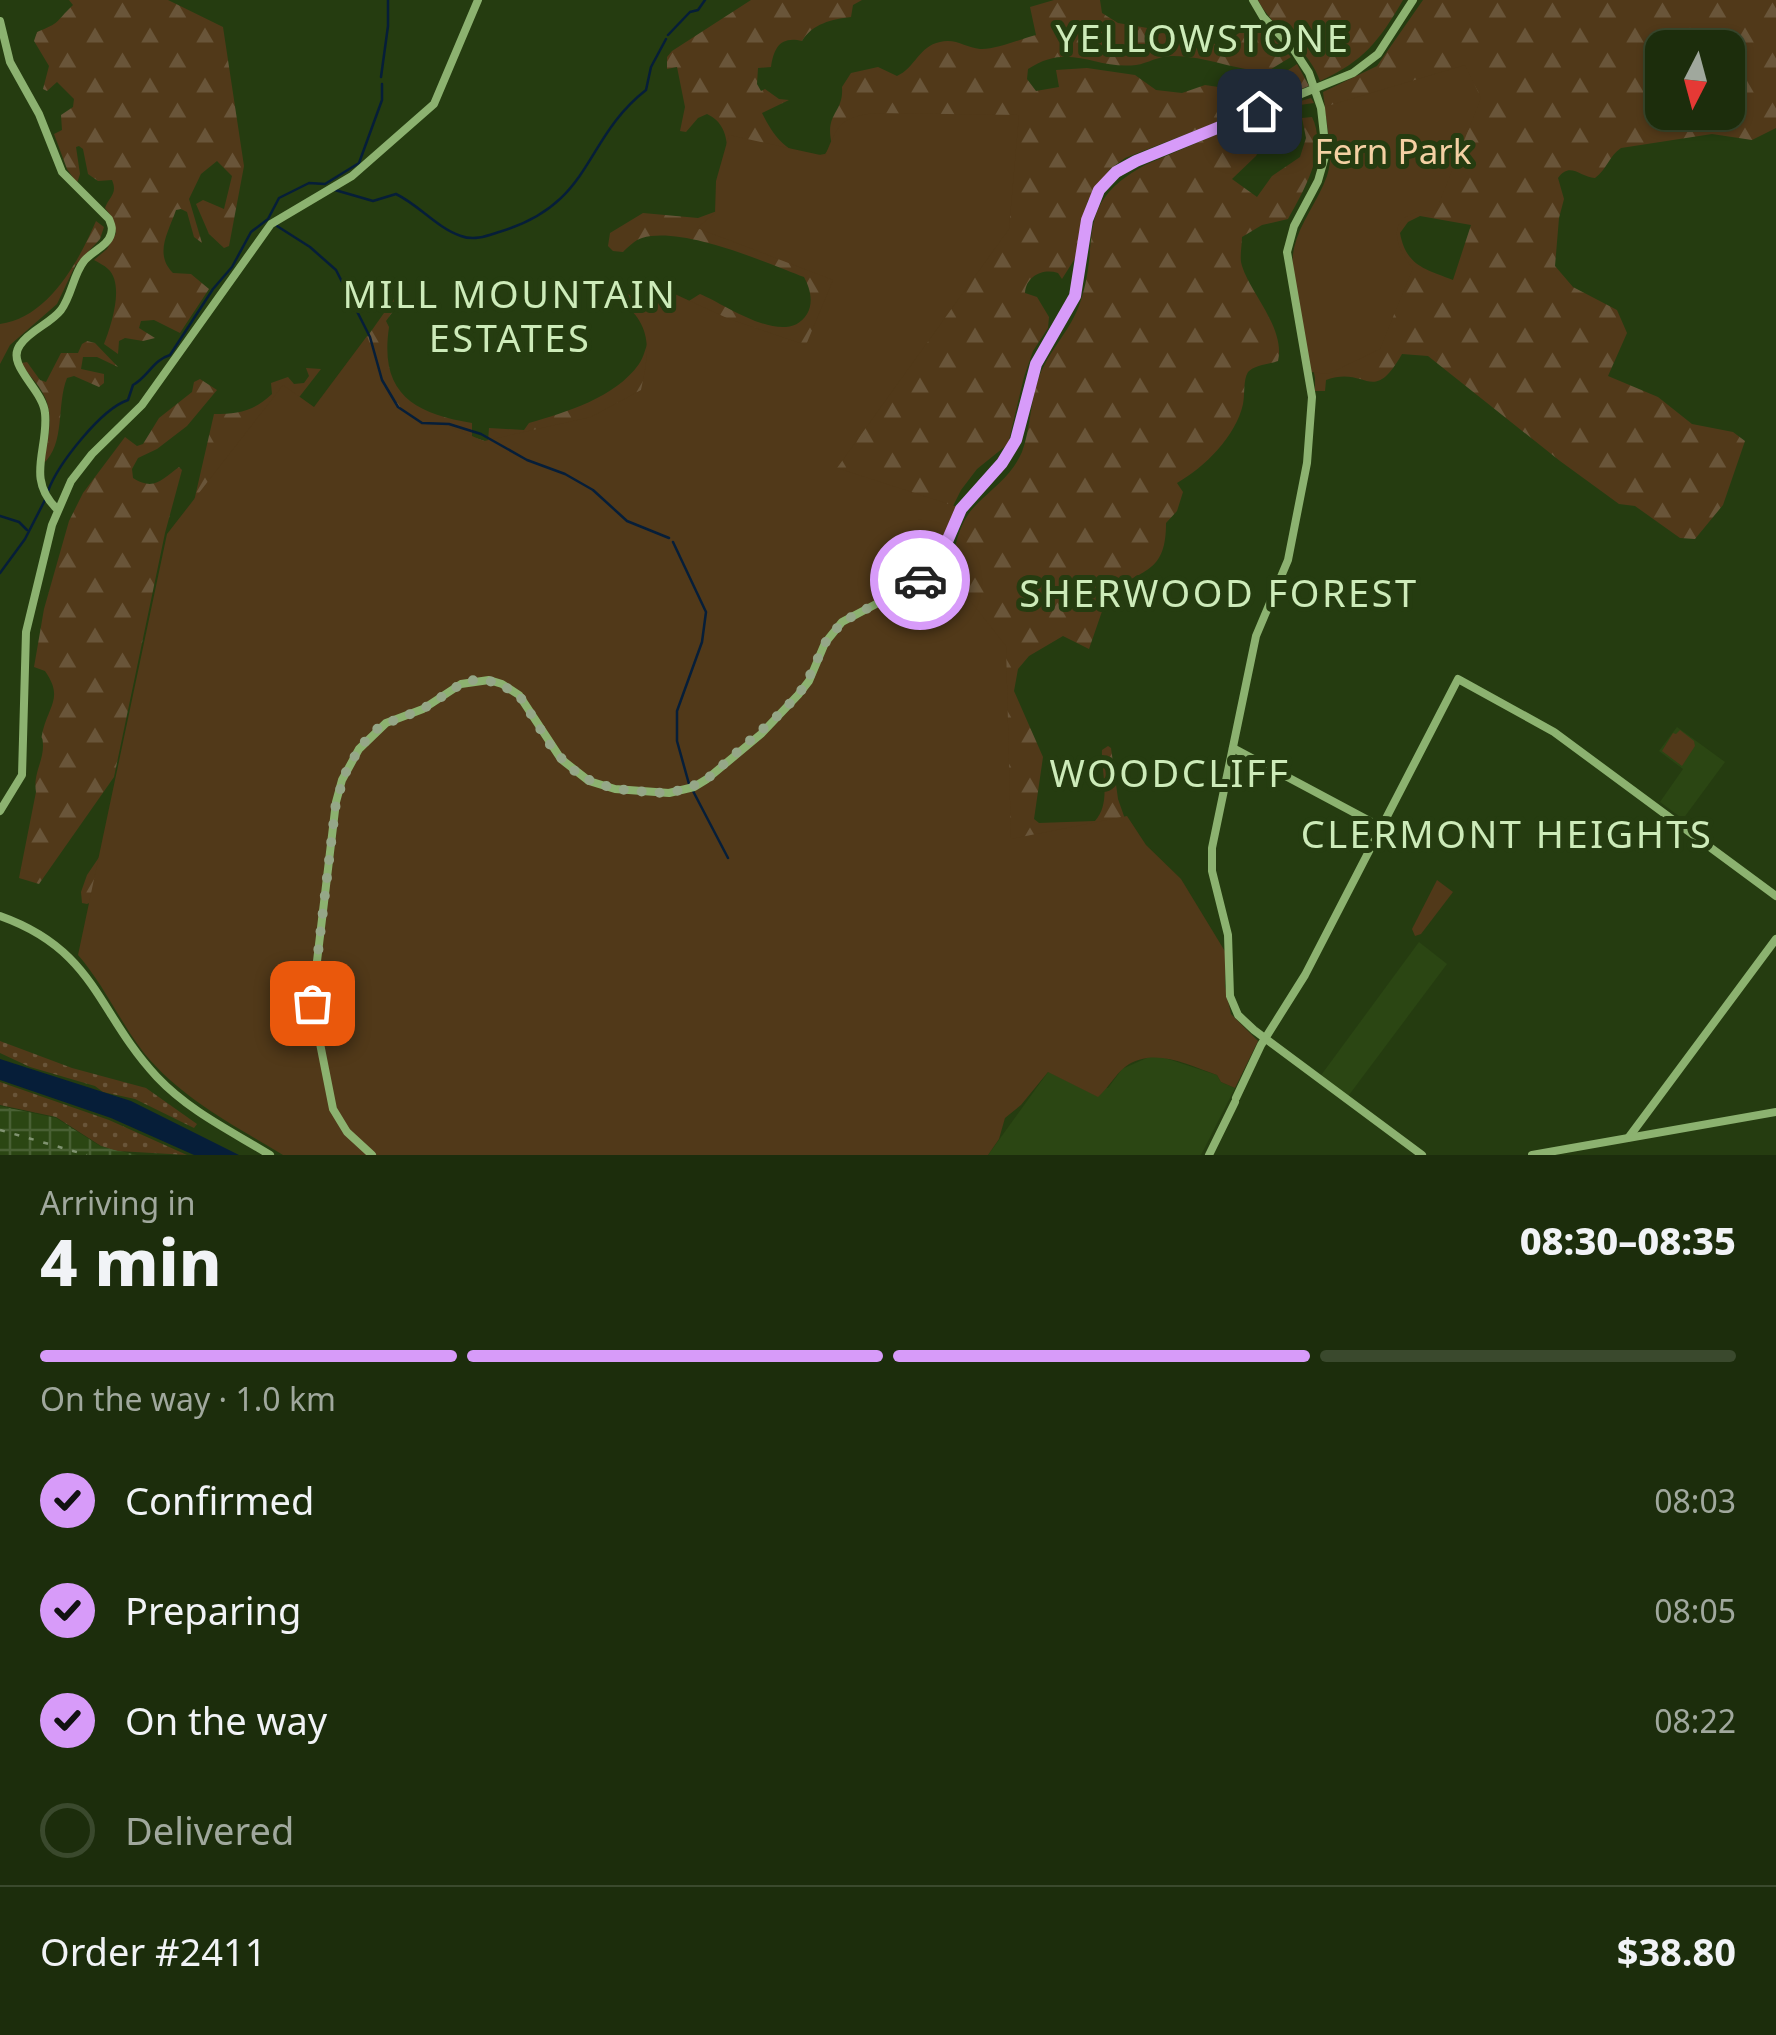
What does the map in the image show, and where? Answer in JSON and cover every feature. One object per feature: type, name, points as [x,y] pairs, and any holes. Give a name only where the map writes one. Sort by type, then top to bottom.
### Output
[{"type":"street","points":[[0,811],[22,775],[24,645],[57,509],[82,465],[142,405],[271,224],[348,178],[434,104],[478,0]]},
{"type":"street","points":[[1253,0],[1262,17],[1308,70],[1321,108],[1326,144],[1322,170],[1294,226],[1287,252],[1312,397],[1308,463],[1288,560],[1259,627],[1214,840],[1212,872],[1228,936],[1232,1004],[1243,1020],[1422,1155]]},
{"type":"street","points":[[372,1155],[347,1132],[333,1109],[312,1003],[336,802],[348,766],[366,740],[386,723],[423,709],[454,687],[489,680],[519,695],[561,759],[589,781],[633,791],[685,790],[707,779],[805,686],[825,643],[842,622],[927,575],[939,560],[961,509],[1002,463],[1016,440],[1036,364],[1075,296],[1087,220],[1104,184],[1136,161],[1323,86],[1371,61],[1413,0]]},
{"type":"street","points":[[0,21],[10,62],[39,114],[62,172],[109,218],[112,227],[110,238],[84,261],[64,306],[22,342],[16,353],[17,366],[36,388],[44,406],[38,466],[48,497],[57,509]]},
{"type":"street","points":[[927,575],[935,576],[943,585]]},
{"type":"street","points":[[1209,1155],[1266,1039],[1305,975],[1458,678],[1554,732],[1776,896]]},
{"type":"street","points":[[1233,748],[1381,827]]},
{"type":"street","points":[[0,916],[41,936],[74,961],[142,1060],[166,1086],[251,1151],[270,1155]]},
{"type":"street","points":[[1629,1137],[1776,939]]},
{"type":"street","points":[[1532,1155],[1776,1112]]},
{"type":"shaded area","points":[[1677,727],[1725,762],[1683,819],[1660,802],[1683,769],[1659,751]]},
{"type":"shaded area","points":[[1419,942],[1447,964],[1346,1099],[1319,1078]]},
{"type":"shaded area","points":[[1149,1057],[1162,1057],[1217,1075],[1221,1082],[1235,1088],[1201,1155],[988,1155],[1048,1072],[1108,1088],[1122,1069]]},
{"type":"shaded area","points":[[0,1106],[56,1118],[100,1146],[137,1155],[0,1155]]},
{"type":"green space","points":[[69,0],[168,0],[223,27],[244,166],[229,246],[224,248],[209,234],[196,204],[203,200],[224,209],[232,176],[217,161],[201,174],[189,199],[202,243],[194,237],[187,212],[181,209],[176,210],[169,227],[163,251],[167,266],[173,273],[191,274],[209,289],[180,333],[154,320],[141,321],[139,328],[155,338],[125,338],[119,341],[118,354],[104,344],[115,305],[116,285],[108,269],[94,260],[107,249],[116,233],[105,208],[114,185],[112,180],[98,181],[88,174],[79,146],[77,183],[67,169],[54,134],[62,130],[61,115],[73,107],[74,99],[57,82],[47,91],[43,89],[49,66],[34,41],[37,32],[54,24],[73,5]]},
{"type":"green space","points":[[751,0],[862,0],[853,5],[851,17],[823,23],[802,41],[783,42],[776,49],[771,67],[758,68],[757,84],[761,91],[765,89],[779,99],[789,100],[762,113],[767,123],[779,140],[803,154],[825,154],[832,145],[830,126],[842,87],[851,73],[878,67],[897,76],[927,48],[940,42],[986,49],[1036,35],[1030,7],[1054,0],[1100,0],[1102,13],[1118,23],[1195,36],[1220,46],[1257,21],[1291,57],[1268,71],[1186,57],[1121,65],[1057,57],[1028,69],[1027,79],[1036,91],[1059,87],[1056,70],[1087,68],[1135,75],[1156,90],[1182,93],[1205,85],[1238,90],[1241,77],[1275,79],[1297,64],[1309,86],[1125,158],[1110,169],[1088,200],[1081,222],[1079,252],[1062,279],[1058,273],[1041,273],[1026,287],[1025,293],[1037,297],[1049,317],[1048,328],[1033,351],[1024,377],[1008,444],[977,469],[951,510],[82,903],[87,875],[148,785],[324,398],[396,296],[401,300],[386,321],[390,369],[396,384],[418,406],[472,423],[472,437],[488,442],[489,428],[524,430],[529,423],[589,402],[617,386],[639,364],[658,328],[700,294],[771,326],[797,324],[807,314],[810,295],[804,277],[746,255],[679,237],[639,239],[623,252],[608,246],[610,233],[643,213],[698,218],[717,211],[727,158],[724,132],[707,114],[686,132],[680,131],[685,107],[677,67],[667,69],[667,57]]},
{"type":"green space","points":[[1258,0],[1403,0],[1369,48],[1348,66],[1320,81],[1308,58]]},
{"type":"green space","points":[[1423,0],[1776,0],[1776,128],[1752,140],[1712,134],[1621,148],[1595,178],[1571,170],[1558,178],[1564,199],[1555,266],[1573,287],[1617,310],[1627,333],[1608,376],[1658,397],[1692,424],[1733,432],[1745,441],[1723,505],[1695,539],[1680,538],[1635,506],[1619,504],[1428,356],[1402,354],[1392,370],[1376,382],[1340,377],[1326,380],[1325,391],[1315,391],[1306,333],[1332,163],[1323,92],[1377,66]],"holes":[[[1420,216],[1471,225],[1453,280],[1418,265],[1407,253],[1400,233],[1408,222]]]},
{"type":"green space","name":"Fern Park","points":[[1465,65],[1481,98],[1436,211],[1410,215],[1398,228],[1399,246],[1413,268],[1380,349],[1328,374],[1311,372],[1292,261],[1297,238],[1329,168],[1330,142],[1324,107]]},
{"type":"green space","points":[[1311,98],[1314,103],[1285,107],[1256,156],[1232,179],[1257,197],[1272,176],[1300,157],[1306,138],[1302,118],[1312,117],[1316,156],[1288,219],[1262,225],[1242,237],[1241,262],[1276,335],[1278,361],[1248,372],[1234,428],[1208,459],[1177,483],[1183,492],[1177,511],[1166,523],[1158,560],[1109,591],[1089,649],[1063,636],[1029,656],[1018,669],[1014,691],[1043,757],[1034,819],[1039,823],[1095,821],[1103,805],[1102,750],[1108,746],[1125,819],[816,900],[950,582],[964,521],[1008,474],[1022,452],[1039,377],[1080,303],[1093,225],[1107,194],[1145,165],[1284,106]]},
{"type":"green space","points":[[874,113],[1019,115],[1009,229],[837,468],[961,508],[938,560],[1006,646],[1011,839],[1127,816],[1146,845],[1181,879],[1226,953],[1225,986],[1231,1014],[1258,1041],[1235,1088],[1221,1082],[1217,1075],[1159,1058],[1147,1058],[1125,1067],[1098,1097],[1048,1072],[1005,1118],[999,1139],[988,1155],[283,1155],[209,1110],[144,1053],[78,955],[167,534],[283,385],[314,407],[367,336],[391,402],[422,425],[448,426],[484,441],[591,417],[641,390],[646,341],[639,321],[621,301],[624,292],[644,303],[652,293],[664,289],[729,319],[806,345],[833,280],[697,228],[715,213],[716,181],[729,135],[825,156],[841,125],[853,117]]},
{"type":"green space","points":[[96,221],[104,227],[100,239],[75,266],[57,304],[10,345],[0,364],[0,324],[33,311],[47,299],[71,270]]},
{"type":"green space","points":[[87,341],[95,343],[118,367],[97,357],[83,357],[81,369],[104,374],[104,383],[99,387],[74,376],[67,378],[55,446],[43,464],[50,426],[48,407],[21,363],[27,362],[46,382],[61,353],[78,353]]},
{"type":"green space","points":[[306,368],[321,369],[192,535],[187,532],[214,414],[252,408],[272,394],[271,383],[288,377],[294,384],[304,383],[309,376]]},
{"type":"green space","points":[[200,379],[217,390],[187,426],[138,458],[132,469],[133,478],[147,484],[158,482],[179,467],[182,470],[114,777],[39,884],[19,878],[43,752],[42,734],[54,694],[45,671],[34,667],[44,609],[69,521],[83,493],[125,437],[137,446],[143,444],[159,418],[192,392],[194,382]]},
{"type":"green space","points":[[1680,730],[1695,746],[1682,766],[1662,751],[1673,733]]},
{"type":"green space","points":[[1437,880],[1453,892],[1421,934],[1415,936],[1412,929]]},
{"type":"green space","points":[[0,1041],[72,1068],[146,1088],[197,1124],[194,1128],[135,1099],[30,1067],[0,1053]]},
{"type":"green space","points":[[0,1082],[109,1120],[187,1155],[118,1151],[101,1146],[56,1117],[0,1105]]},
{"type":"water","points":[[0,1059],[131,1101],[239,1155],[194,1155],[111,1118],[0,1080]]},
{"type":"waterway","points":[[381,77],[388,0]]},
{"type":"waterway","points":[[668,35],[705,0]]},
{"type":"waterway","points":[[335,190],[373,201],[396,194],[444,228],[466,237],[485,236],[530,220],[570,188],[609,129],[646,90],[651,67],[666,39]]},
{"type":"waterway","points":[[48,491],[82,439],[106,414],[128,400],[133,385],[170,355],[232,267],[251,232],[268,219],[279,198],[309,183],[325,184],[359,163],[382,100],[382,84]]},
{"type":"waterway","points":[[277,226],[336,270],[370,337],[382,380],[398,407],[422,423],[449,424],[481,434],[527,460],[565,474],[593,490],[627,521],[669,538]]},
{"type":"waterway","points":[[0,573],[25,539],[46,498]]},
{"type":"waterway","points":[[0,516],[19,522],[27,530]]},
{"type":"waterway","points":[[673,542],[706,612],[702,642],[677,711],[677,741],[689,784]]},
{"type":"waterway","points":[[693,791],[728,858]]},
{"type":"railway","points":[[0,1130],[87,1155]]},
{"type":"way so far","points":[[312,1003],[336,802],[348,766],[380,726],[423,709],[461,684],[474,680],[496,682],[519,695],[554,751],[581,777],[615,789],[658,793],[685,790],[707,779],[784,710],[805,686],[825,643],[842,622],[920,580]]},
{"type":"district","name":"YELLOWSTONE","points":[[1203,37]]},
{"type":"district","name":"MILL MOUNTAIN ESTATES","points":[[510,315]]},
{"type":"district","name":"SHERWOOD FOREST","points":[[1219,592]]},
{"type":"district","name":"WOODCLIFF","points":[[1170,772]]},
{"type":"district","name":"CLERMONT HEIGHTS","points":[[1507,833]]},
{"type":"route","points":[[920,580],[939,560],[961,509],[1002,463],[1016,440],[1036,364],[1075,296],[1087,220],[1099,190],[1116,172],[1136,161],[1259,111]]}]
